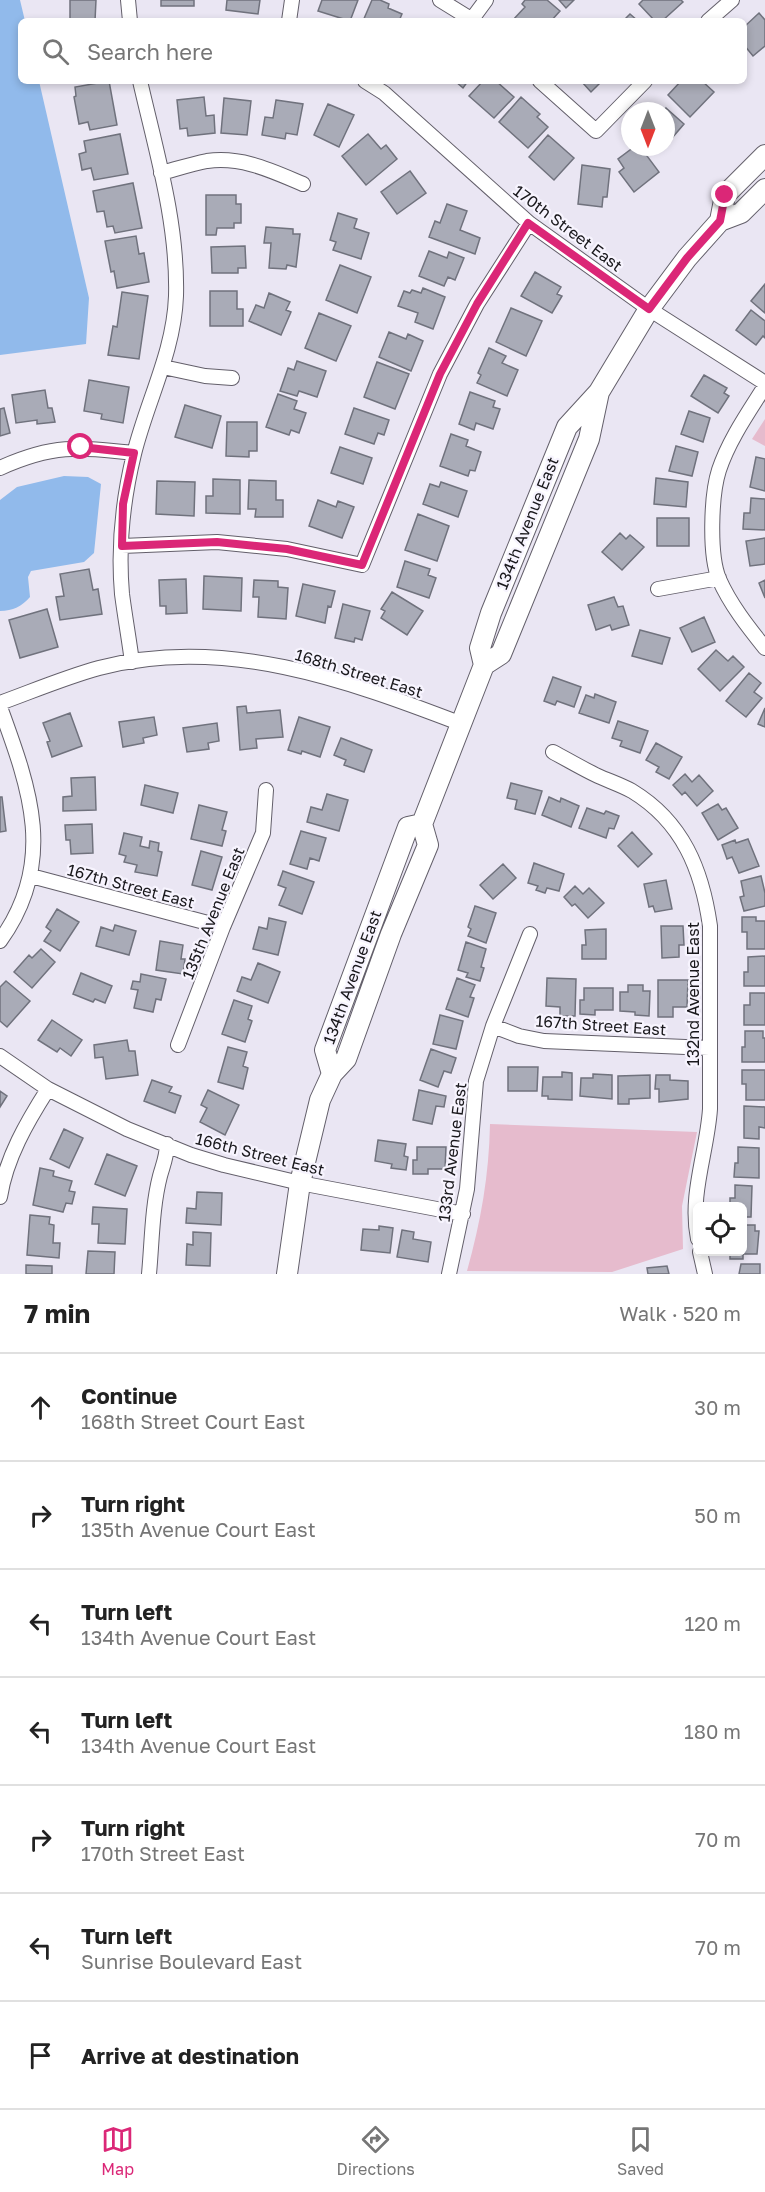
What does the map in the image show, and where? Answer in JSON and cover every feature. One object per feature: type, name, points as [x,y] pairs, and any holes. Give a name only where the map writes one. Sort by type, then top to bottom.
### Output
[{"type":"street","points":[[128,0],[130,18]]},
{"type":"street","points":[[289,18],[292,0]]},
{"type":"street","points":[[440,0],[470,18]]},
{"type":"street","points":[[474,18],[486,0]]},
{"type":"street","points":[[711,18],[732,0]]},
{"type":"street","points":[[132,662],[122,592],[123,504],[134,453],[170,340],[176,298],[175,244],[141,84]]},
{"type":"street","name":"170th Street East","points":[[370,84],[384,93],[528,223],[649,309],[765,385]]},
{"type":"street","points":[[543,84],[596,131],[642,84]]},
{"type":"street","points":[[720,221],[725,195],[765,155]]},
{"type":"street","points":[[161,173],[207,161],[229,160],[250,163],[303,184]]},
{"type":"street","points":[[720,221],[741,213],[765,189]]},
{"type":"street","name":"134th Avenue East","points":[[286,1274],[300,1183],[320,1100],[332,1074],[346,1059],[391,934],[428,845],[422,824],[462,724],[482,656],[501,654],[589,439],[599,392],[649,309],[687,258],[720,221]]},
{"type":"street","points":[[122,546],[217,542],[287,549],[362,565],[440,374],[477,304],[528,223]]},
{"type":"street","points":[[163,367],[205,376],[232,378]]},
{"type":"street","points":[[765,385],[739,429],[718,473],[713,510],[714,551],[719,578],[738,612],[765,648]]},
{"type":"street","points":[[0,468],[50,449],[81,447],[134,453]]},
{"type":"street","points":[[658,589],[719,578]]},
{"type":"street","name":"168th Street East","points":[[0,705],[99,668],[156,658],[202,656],[273,664],[324,676],[378,692],[462,724]]},
{"type":"street","points":[[0,705],[23,770],[29,793],[33,827],[31,876],[11,926],[0,941]]},
{"type":"street","name":"132nd Avenue East","points":[[553,752],[632,791],[660,812],[693,856],[706,899],[710,926],[708,1135],[696,1202]]},
{"type":"street","name":"135th Avenue East","points":[[178,1045],[223,927],[263,833],[266,790]]},
{"type":"street","name":"167th Street East","points":[[31,876],[223,927]]},
{"type":"street","name":"133rd Avenue East","points":[[449,1274],[467,1189],[476,1081],[493,1026],[530,934]]},
{"type":"street","name":"167th Street East","points":[[493,1026],[519,1036],[544,1041],[709,1048]]},
{"type":"street","name":"166th Street East","points":[[0,1056],[48,1089],[127,1129],[191,1155],[300,1183],[462,1214]]},
{"type":"street","points":[[0,1197],[10,1161],[27,1124],[48,1089]]},
{"type":"street","points":[[149,1274],[160,1176],[167,1156],[167,1144]]},
{"type":"street","points":[[701,1256],[705,1274]]},
{"type":"shaded area","points":[[765,419],[765,446],[752,439]]},
{"type":"shaded area","points":[[490,1124],[697,1132],[682,1206],[683,1249],[612,1272],[467,1271],[483,1198]]},
{"type":"water","points":[[0,0],[20,0],[24,18],[18,18],[18,84],[40,84],[89,298],[86,344],[0,355]]},
{"type":"water","points":[[64,476],[88,477],[101,484],[94,553],[84,562],[31,571],[28,577],[30,597],[17,607],[0,611],[0,500],[17,487]]},
{"type":"building","points":[[70,0],[96,0],[95,18],[70,18]]},
{"type":"building","points":[[161,0],[194,0],[194,6],[161,6]]},
{"type":"building","points":[[227,0],[260,0],[258,14],[226,10]]},
{"type":"building","points":[[322,0],[358,0],[351,18],[340,18],[318,11]]},
{"type":"building","points":[[372,0],[380,0],[389,4],[388,8],[402,14],[400,18],[364,18]]},
{"type":"building","points":[[525,0],[547,0],[560,11],[554,18],[515,18],[525,7],[522,4]]},
{"type":"building","points":[[559,0],[574,0],[566,8]]},
{"type":"building","points":[[643,0],[681,0],[683,2],[665,18],[652,18],[639,4]]},
{"type":"building","points":[[759,13],[765,20],[765,46],[753,56],[747,49],[747,24]]},
{"type":"building","points":[[110,84],[117,125],[90,130],[88,122],[79,124],[74,97],[76,96],[75,87]]},
{"type":"building","points":[[480,84],[499,84],[514,97],[494,118],[469,96]]},
{"type":"building","points":[[584,84],[599,84],[591,92]]},
{"type":"building","points":[[678,84],[705,84],[714,92],[690,117],[668,95]]},
{"type":"building","points":[[204,97],[206,116],[214,115],[215,133],[188,136],[187,128],[180,129],[177,100]]},
{"type":"building","points":[[521,97],[540,114],[537,117],[548,127],[528,148],[499,122]]},
{"type":"building","points":[[224,98],[251,101],[247,135],[221,133]]},
{"type":"building","points":[[276,100],[303,104],[297,135],[286,133],[285,139],[262,135],[265,117],[273,118]]},
{"type":"building","points":[[328,104],[354,115],[339,147],[314,135]]},
{"type":"building","points":[[675,116],[684,124],[675,134]]},
{"type":"building","points":[[120,134],[128,174],[94,180],[91,168],[82,170],[79,154],[86,152],[84,141]]},
{"type":"building","points":[[368,134],[381,149],[386,145],[397,159],[366,185],[342,156]]},
{"type":"building","points":[[548,135],[574,158],[554,180],[529,157]]},
{"type":"building","points":[[622,156],[647,156],[659,172],[634,192],[619,172],[624,168],[618,159]]},
{"type":"building","points":[[582,165],[610,169],[607,197],[603,197],[602,207],[578,204]]},
{"type":"building","points":[[410,171],[426,193],[397,214],[381,192]]},
{"type":"building","points":[[133,183],[142,228],[115,233],[113,226],[107,227],[104,211],[97,212],[93,191]]},
{"type":"building","points":[[206,195],[236,195],[236,204],[241,204],[241,223],[234,223],[234,228],[217,228],[216,235],[206,235]]},
{"type":"building","points":[[447,204],[467,211],[460,230],[480,238],[475,254],[429,237],[435,221],[440,223]]},
{"type":"building","points":[[338,213],[357,219],[354,228],[369,233],[361,259],[333,250],[336,242],[330,240]]},
{"type":"building","points":[[266,227],[293,229],[293,234],[300,234],[296,267],[287,265],[286,269],[269,268],[271,243],[264,243]]},
{"type":"building","points":[[136,236],[139,254],[144,253],[149,282],[117,288],[114,271],[111,272],[105,241]]},
{"type":"building","points":[[245,246],[246,268],[238,268],[238,273],[212,273],[211,247]]},
{"type":"building","points":[[429,251],[447,258],[449,252],[464,258],[455,280],[448,277],[444,286],[419,276]]},
{"type":"building","points":[[340,265],[371,277],[357,313],[326,300]]},
{"type":"building","points":[[535,272],[561,287],[557,294],[562,296],[552,313],[521,296]]},
{"type":"building","points":[[765,284],[765,313],[751,301]]},
{"type":"building","points":[[423,288],[445,297],[433,329],[415,322],[418,313],[398,306],[404,291],[410,293],[412,290],[421,293]]},
{"type":"building","points":[[210,291],[237,291],[237,309],[243,309],[243,326],[210,326]]},
{"type":"building","points":[[122,292],[148,296],[139,359],[108,355],[113,326],[117,327]]},
{"type":"building","points":[[269,293],[290,302],[286,310],[291,312],[281,335],[249,321],[256,305],[264,308]]},
{"type":"building","points":[[511,308],[542,321],[526,356],[496,342]]},
{"type":"building","points":[[751,310],[765,321],[765,338],[763,336],[756,345],[736,330]]},
{"type":"building","points":[[319,313],[351,326],[336,361],[305,348]]},
{"type":"building","points":[[389,332],[406,339],[408,334],[423,341],[411,371],[379,357]]},
{"type":"building","points":[[489,348],[506,356],[502,363],[518,370],[507,396],[477,383],[481,375],[478,373]]},
{"type":"building","points":[[297,361],[326,371],[317,397],[299,391],[297,396],[280,391],[288,368],[294,370]]},
{"type":"building","points":[[377,362],[409,374],[395,409],[364,397]]},
{"type":"building","points":[[704,375],[727,388],[724,393],[729,396],[718,413],[691,396]]},
{"type":"building","points":[[89,380],[129,387],[123,423],[101,419],[102,414],[84,411]]},
{"type":"building","points":[[45,390],[48,408],[52,408],[55,422],[37,424],[37,420],[16,423],[12,395]]},
{"type":"building","points":[[470,392],[495,401],[493,407],[500,409],[493,429],[476,423],[474,430],[459,424]]},
{"type":"building","points":[[278,394],[297,401],[294,409],[306,413],[299,433],[291,430],[289,435],[266,427]]},
{"type":"building","points":[[185,405],[221,416],[212,448],[175,437]]},
{"type":"building","points":[[4,408],[10,433],[0,436],[0,409]]},
{"type":"building","points":[[354,408],[389,420],[384,435],[378,433],[374,444],[345,434]]},
{"type":"building","points":[[689,411],[710,418],[703,442],[681,434]]},
{"type":"building","points":[[227,422],[257,422],[257,451],[249,451],[249,457],[226,456]]},
{"type":"building","points":[[451,434],[468,440],[466,446],[481,452],[475,471],[470,470],[468,476],[440,466]]},
{"type":"building","points":[[676,446],[698,452],[692,476],[669,471]]},
{"type":"building","points":[[340,447],[372,458],[363,484],[331,473]]},
{"type":"building","points":[[756,457],[765,459],[765,491],[750,487]]},
{"type":"building","points":[[656,478],[688,482],[686,507],[654,504]]},
{"type":"building","points":[[213,479],[240,480],[240,514],[206,513],[206,496],[213,496]]},
{"type":"building","points":[[249,480],[276,481],[276,500],[283,500],[283,517],[255,517],[256,509],[248,509]]},
{"type":"building","points":[[157,481],[195,482],[194,516],[156,514]]},
{"type":"building","points":[[441,482],[467,491],[458,517],[423,504],[430,484],[439,487]]},
{"type":"building","points":[[751,498],[765,499],[765,530],[743,529],[744,513],[750,513]]},
{"type":"building","points":[[318,500],[336,507],[338,501],[354,507],[342,538],[309,526]]},
{"type":"building","points":[[418,514],[449,526],[437,561],[405,550]]},
{"type":"building","points":[[657,518],[689,518],[689,546],[657,546]]},
{"type":"building","points":[[620,533],[626,539],[630,535],[644,547],[622,570],[602,552]]},
{"type":"building","points":[[765,538],[765,564],[750,566],[746,541]]},
{"type":"building","points":[[405,561],[430,569],[428,575],[436,578],[429,598],[397,587]]},
{"type":"building","points":[[89,569],[93,590],[98,589],[102,614],[60,620],[56,597],[64,596],[60,574]]},
{"type":"building","points":[[204,576],[242,578],[241,611],[203,609]]},
{"type":"building","points":[[186,579],[187,613],[166,614],[166,606],[160,606],[159,580]]},
{"type":"building","points":[[254,580],[278,581],[278,587],[288,588],[286,619],[258,617],[259,597],[253,597]]},
{"type":"building","points":[[765,580],[765,598],[759,583]]},
{"type":"building","points":[[303,584],[335,591],[331,607],[328,606],[325,623],[296,616]]},
{"type":"building","points":[[392,592],[423,611],[407,635],[381,618],[385,611],[381,609]]},
{"type":"building","points":[[614,597],[618,607],[623,606],[629,625],[612,630],[610,625],[596,630],[588,605]]},
{"type":"building","points":[[343,604],[370,611],[362,640],[355,638],[354,642],[335,638]]},
{"type":"building","points":[[47,609],[58,647],[20,658],[9,620]]},
{"type":"building","points":[[704,617],[715,642],[692,652],[680,628]]},
{"type":"building","points":[[640,630],[670,638],[662,664],[632,656]]},
{"type":"building","points":[[716,650],[728,661],[733,656],[744,667],[720,691],[698,669]]},
{"type":"building","points":[[749,673],[761,683],[754,692],[762,698],[746,717],[726,701]]},
{"type":"building","points":[[553,677],[581,687],[574,707],[557,701],[555,705],[544,701]]},
{"type":"building","points":[[595,694],[616,702],[609,723],[579,713],[586,695],[594,698]]},
{"type":"building","points":[[246,706],[247,713],[280,710],[283,737],[256,739],[257,748],[240,750],[237,707]]},
{"type":"building","points":[[765,708],[765,727],[758,724]]},
{"type":"building","points":[[70,713],[82,746],[52,757],[47,742],[50,741],[43,723]]},
{"type":"building","points":[[154,717],[157,735],[143,738],[144,743],[123,747],[119,722]]},
{"type":"building","points":[[299,717],[330,727],[320,757],[302,751],[301,754],[288,750]]},
{"type":"building","points":[[618,721],[648,731],[640,753],[620,746],[622,741],[612,738]]},
{"type":"building","points":[[217,723],[219,741],[208,743],[209,749],[187,752],[183,728]]},
{"type":"building","points":[[341,738],[372,750],[364,772],[344,765],[346,760],[334,755]]},
{"type":"building","points":[[656,743],[682,757],[669,779],[656,772],[659,767],[646,760]]},
{"type":"building","points":[[685,774],[692,782],[699,775],[713,791],[697,806],[685,792],[682,795],[673,785]]},
{"type":"building","points":[[95,777],[96,810],[63,811],[63,797],[72,796],[71,778]]},
{"type":"building","points":[[511,783],[542,791],[535,814],[515,809],[517,800],[507,798]]},
{"type":"building","points":[[145,785],[178,793],[173,813],[141,805]]},
{"type":"building","points":[[327,794],[348,800],[339,831],[307,822],[311,807],[322,810]]},
{"type":"building","points":[[0,797],[2,797],[6,831],[0,832]]},
{"type":"building","points":[[549,797],[560,802],[561,798],[579,806],[571,827],[542,815]]},
{"type":"building","points":[[718,804],[722,810],[726,808],[738,828],[718,840],[702,813]]},
{"type":"building","points":[[199,805],[227,812],[222,830],[226,831],[222,846],[191,839]]},
{"type":"building","points":[[587,808],[619,816],[614,829],[609,828],[606,838],[579,828]]},
{"type":"building","points":[[92,824],[93,853],[71,854],[70,840],[66,840],[65,825]]},
{"type":"building","points":[[301,831],[326,838],[319,861],[310,858],[307,869],[290,864]]},
{"type":"building","points":[[632,832],[652,854],[638,867],[618,846]]},
{"type":"building","points":[[124,833],[142,837],[140,846],[149,848],[150,841],[159,843],[158,851],[162,852],[157,876],[135,872],[137,865],[124,862],[126,856],[119,854]]},
{"type":"building","points":[[748,839],[759,866],[739,873],[732,857],[727,859],[722,845],[735,840],[736,843]]},
{"type":"building","points":[[201,851],[222,857],[212,890],[192,885]]},
{"type":"building","points":[[534,863],[564,874],[559,891],[547,888],[545,893],[536,890],[538,886],[528,883]]},
{"type":"building","points":[[503,864],[516,878],[493,899],[480,885]]},
{"type":"building","points":[[283,871],[314,882],[302,914],[279,905],[286,888],[278,885]]},
{"type":"building","points":[[761,876],[765,906],[744,911],[740,897],[744,896],[741,881]]},
{"type":"building","points":[[666,880],[672,909],[655,912],[653,906],[649,907],[644,884]]},
{"type":"building","points":[[575,886],[583,894],[589,888],[604,903],[588,918],[575,904],[572,906],[564,897]]},
{"type":"building","points":[[475,906],[496,913],[486,943],[468,936],[471,929],[468,927]]},
{"type":"building","points":[[57,909],[79,922],[60,951],[44,941],[51,931],[46,927]]},
{"type":"building","points":[[742,917],[756,917],[756,921],[765,921],[765,949],[747,949],[747,932],[742,932]]},
{"type":"building","points":[[269,918],[286,922],[278,955],[253,949],[259,927],[267,929]]},
{"type":"building","points":[[115,925],[136,931],[129,955],[96,946],[101,927],[113,931]]},
{"type":"building","points":[[661,926],[683,926],[684,945],[679,945],[679,957],[662,958]]},
{"type":"building","points":[[606,929],[606,959],[582,959],[582,945],[586,945],[585,930]]},
{"type":"building","points":[[160,941],[183,945],[181,959],[185,959],[183,974],[156,970]]},
{"type":"building","points":[[466,942],[486,949],[480,981],[466,977],[468,973],[458,970]]},
{"type":"building","points":[[41,949],[55,962],[32,988],[14,972],[29,955],[32,958]]},
{"type":"building","points":[[765,956],[765,986],[744,986],[744,972],[748,972],[748,957]]},
{"type":"building","points":[[258,963],[280,972],[268,1003],[237,991],[242,977],[251,980]]},
{"type":"building","points":[[81,973],[112,986],[105,1003],[95,999],[93,1002],[73,994]]},
{"type":"building","points":[[141,974],[166,979],[161,1000],[156,999],[153,1012],[134,1008],[138,990],[131,989],[133,981],[140,982]]},
{"type":"building","points":[[457,978],[475,985],[470,997],[474,998],[468,1017],[446,1009]]},
{"type":"building","points":[[547,978],[576,979],[575,1016],[560,1016],[560,1007],[546,1006]]},
{"type":"building","points":[[658,980],[688,980],[687,1007],[673,1007],[673,1017],[658,1017]]},
{"type":"building","points":[[6,981],[30,1001],[7,1027],[0,1021],[0,987]]},
{"type":"building","points":[[628,985],[643,985],[643,991],[650,991],[649,1016],[620,1011],[620,992],[628,992]]},
{"type":"building","points":[[584,988],[613,988],[613,1010],[595,1010],[595,1015],[580,1014],[580,1000],[584,1000]]},
{"type":"building","points":[[750,993],[765,993],[765,1025],[744,1025],[744,1005],[750,1005]]},
{"type":"building","points":[[234,1000],[252,1006],[248,1019],[252,1021],[245,1042],[222,1034]]},
{"type":"building","points":[[440,1015],[463,1021],[456,1049],[433,1044]]},
{"type":"building","points":[[52,1020],[82,1040],[71,1056],[60,1048],[57,1052],[38,1040]]},
{"type":"building","points":[[745,1031],[763,1031],[765,1062],[742,1062]]},
{"type":"building","points":[[127,1040],[129,1051],[135,1051],[138,1075],[106,1079],[103,1057],[95,1058],[94,1045]]},
{"type":"building","points":[[228,1047],[247,1052],[243,1066],[248,1068],[243,1089],[218,1082]]},
{"type":"building","points":[[431,1049],[456,1058],[451,1073],[444,1071],[438,1087],[420,1080]]},
{"type":"building","points":[[508,1067],[538,1067],[537,1091],[508,1091]]},
{"type":"building","points":[[742,1070],[765,1070],[765,1100],[746,1100],[746,1084],[742,1084]]},
{"type":"building","points":[[562,1072],[572,1073],[572,1100],[548,1099],[548,1096],[542,1096],[543,1077],[562,1077]]},
{"type":"building","points":[[593,1074],[612,1075],[612,1099],[580,1096],[581,1078],[593,1078]]},
{"type":"building","points":[[650,1075],[650,1098],[629,1099],[629,1104],[618,1104],[618,1076]]},
{"type":"building","points":[[656,1075],[670,1075],[670,1080],[688,1081],[688,1099],[659,1102],[659,1089],[655,1089]]},
{"type":"building","points":[[152,1080],[172,1087],[169,1092],[181,1096],[175,1113],[144,1101]]},
{"type":"building","points":[[208,1090],[239,1105],[225,1135],[200,1122],[207,1108],[201,1105]]},
{"type":"building","points":[[419,1090],[446,1096],[444,1107],[436,1106],[432,1124],[413,1120]]},
{"type":"building","points":[[0,1091],[7,1096],[0,1107]]},
{"type":"building","points":[[744,1106],[765,1107],[765,1128],[759,1127],[759,1139],[744,1138]]},
{"type":"building","points":[[64,1129],[83,1138],[69,1168],[50,1159]]},
{"type":"building","points":[[378,1140],[406,1144],[404,1156],[408,1157],[406,1170],[391,1168],[392,1164],[375,1161]]},
{"type":"building","points":[[417,1147],[446,1147],[445,1169],[428,1169],[428,1174],[413,1174],[413,1160],[417,1160]]},
{"type":"building","points":[[738,1147],[759,1148],[759,1178],[734,1177],[735,1163],[738,1163]]},
{"type":"building","points":[[107,1154],[137,1166],[125,1196],[95,1184]]},
{"type":"building","points":[[40,1168],[54,1171],[53,1176],[72,1181],[69,1191],[75,1192],[72,1204],[66,1203],[63,1212],[33,1205]]},
{"type":"building","points":[[735,1185],[752,1186],[751,1217],[747,1217],[747,1202],[730,1202],[730,1198],[735,1198]]},
{"type":"building","points":[[197,1192],[222,1193],[221,1225],[186,1223],[187,1208],[196,1209]]},
{"type":"building","points":[[93,1207],[127,1209],[125,1244],[98,1243],[99,1224],[92,1224]]},
{"type":"building","points":[[30,1215],[50,1217],[49,1224],[54,1225],[53,1243],[60,1243],[59,1258],[27,1255]]},
{"type":"building","points":[[747,1225],[755,1225],[755,1231],[759,1231],[757,1254],[747,1254]]},
{"type":"building","points":[[379,1226],[393,1228],[390,1253],[361,1250],[363,1229],[379,1230]]},
{"type":"building","points":[[402,1230],[414,1232],[413,1239],[431,1242],[428,1262],[397,1257]]},
{"type":"building","points":[[193,1232],[211,1233],[210,1266],[186,1265],[187,1244],[193,1245]]},
{"type":"building","points":[[88,1251],[115,1252],[114,1274],[86,1274]]},
{"type":"building","points":[[730,1256],[743,1256],[743,1259],[730,1259]]},
{"type":"building","points":[[741,1264],[760,1264],[760,1274],[739,1274]]},
{"type":"building","points":[[26,1265],[52,1266],[52,1274],[26,1274]]},
{"type":"building","points":[[667,1266],[669,1274],[648,1274],[647,1268]]},
{"type":"route","points":[[81,447],[134,453],[123,504],[122,546],[217,542],[287,549],[362,565],[440,374],[477,304],[528,223],[649,309],[687,258],[720,221],[725,195]]}]
